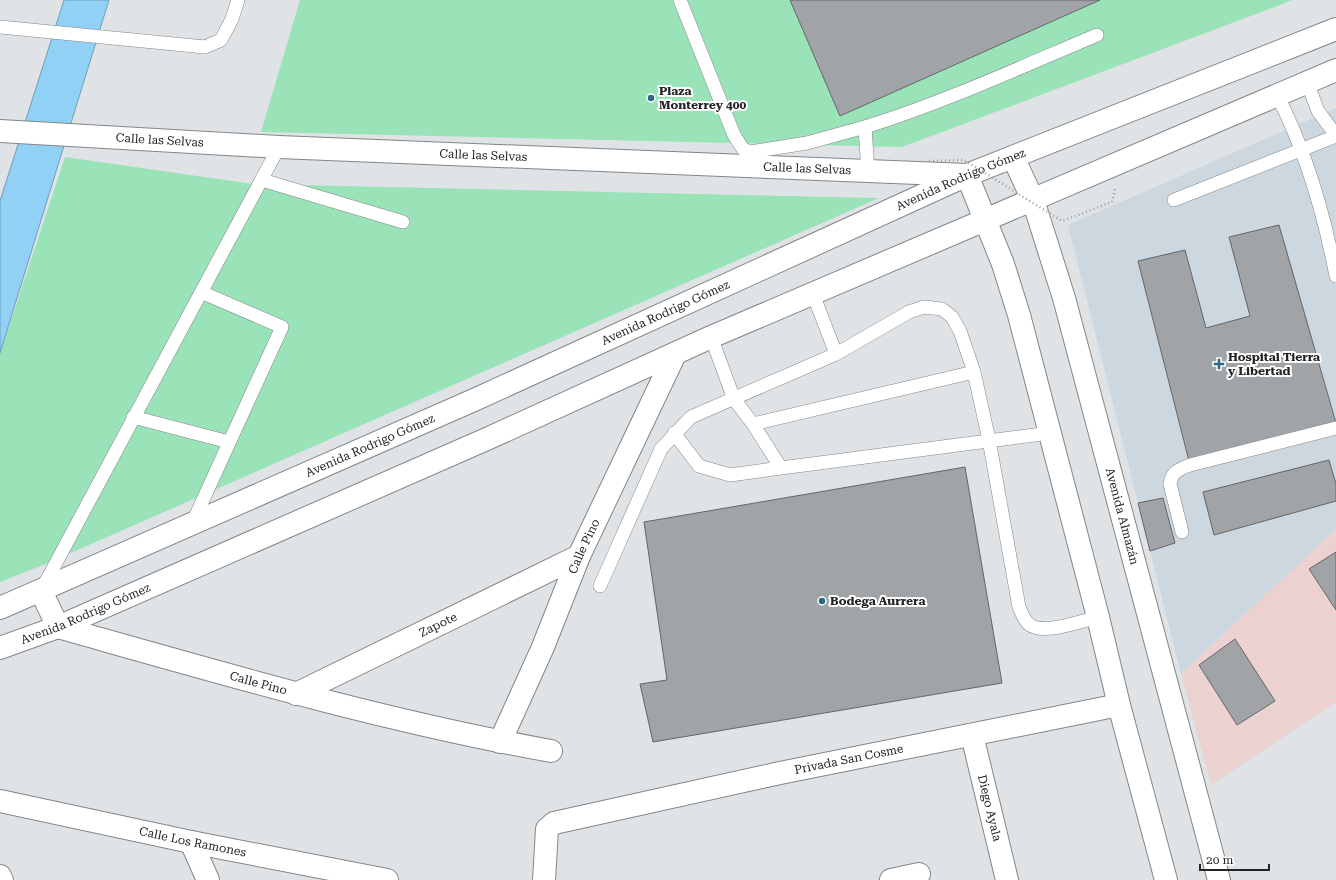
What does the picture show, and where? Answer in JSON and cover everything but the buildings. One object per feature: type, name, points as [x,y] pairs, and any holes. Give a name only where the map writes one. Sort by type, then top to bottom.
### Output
[{"type":"street","name":"Avenida Rodrigo Gómez","points":[[0,608],[474,400],[968,175],[1336,29]]},
{"type":"street","name":"Avenida Rodrigo Gómez","points":[[0,648],[58,627],[490,438],[711,337],[1336,70]]},
{"type":"street","name":"Calle las Selvas","points":[[0,131],[279,147],[745,158],[868,172],[968,175]]},
{"type":"street","name":"Avenida Almazán","points":[[1013,157],[1033,200],[1064,298],[1218,880]]},
{"type":"street","points":[[968,175],[987,220],[1017,308],[1098,617],[1119,705],[1166,880]]},
{"type":"street","name":"Calle Pino","points":[[500,742],[543,647],[579,556],[675,354]]},
{"type":"street","name":"Zapote","points":[[296,694],[579,556]]},
{"type":"street","points":[[41,591],[58,627]]},
{"type":"street","name":"Calle Pino","points":[[58,627],[296,694],[500,742],[551,751]]},
{"type":"street","name":"Privada San Cosme","points":[[544,880],[547,830],[554,824],[579,816],[780,773],[1119,705]]},
{"type":"street","name":"Diego Ayala","points":[[972,735],[1007,880]]},
{"type":"street","name":"Calle Los Ramones","points":[[0,801],[191,842],[387,880]]},
{"type":"street","points":[[191,842],[208,880]]},
{"type":"street","points":[[891,880],[919,874]]},
{"type":"street","points":[[0,876],[2,880]]},
{"type":"lane","points":[[0,27],[205,47],[221,40],[232,19],[238,0]]},
{"type":"lane","points":[[680,0],[734,135],[745,158],[750,152],[787,147],[866,127],[904,115],[1097,35]]},
{"type":"lane","points":[[1174,200],[1336,136],[1318,111],[1307,82]]},
{"type":"lane","points":[[1277,95],[1291,122],[1301,150],[1330,241],[1336,276]]},
{"type":"lane","points":[[866,127],[868,172]]},
{"type":"lane","points":[[41,591],[279,147]]},
{"type":"lane","points":[[262,180],[403,222]]},
{"type":"lane","points":[[192,524],[282,327],[201,292]]},
{"type":"lane","points":[[813,294],[836,354]]},
{"type":"lane","points":[[600,586],[661,449],[674,433],[691,417],[836,354],[909,312],[924,307],[942,309],[952,317],[960,331],[974,372],[990,440],[1019,606],[1023,616],[1030,625],[1039,629],[1048,629],[1098,617]]},
{"type":"lane","points":[[711,337],[734,399],[753,424],[781,468]]},
{"type":"lane","points":[[753,424],[974,372]]},
{"type":"lane","points":[[133,417],[229,442]]},
{"type":"lane","points":[[1182,532],[1170,484],[1171,477],[1178,470],[1190,465],[1336,428]]},
{"type":"lane","points":[[674,433],[700,466],[730,475],[1050,433]]},
{"type":"path","points":[[929,161],[964,160],[1062,222],[1112,202]]},
{"type":"shaded area","name":"Hospital Tierra y Libertad","points":[[1336,108],[1336,529],[1181,674],[1068,225]]},
{"type":"shaded area","points":[[1336,529],[1336,702],[1211,785],[1181,674]]},
{"type":"green space","name":"Plaza Monterrey 400","points":[[300,0],[1293,0],[902,147],[261,132]]},
{"type":"green space","points":[[65,157],[253,184],[879,198],[48,563],[0,582],[0,353]]},
{"type":"water","points":[[64,0],[109,0],[0,353],[0,201]]},
{"type":"place","name":"Plaza Monterrey 400","points":[[651,98]]},
{"type":"place","name":"Hospital Tierra y Libertad","points":[[1219,364]]},
{"type":"place","name":"Bodega Aurrera","points":[[822,601]]}]
